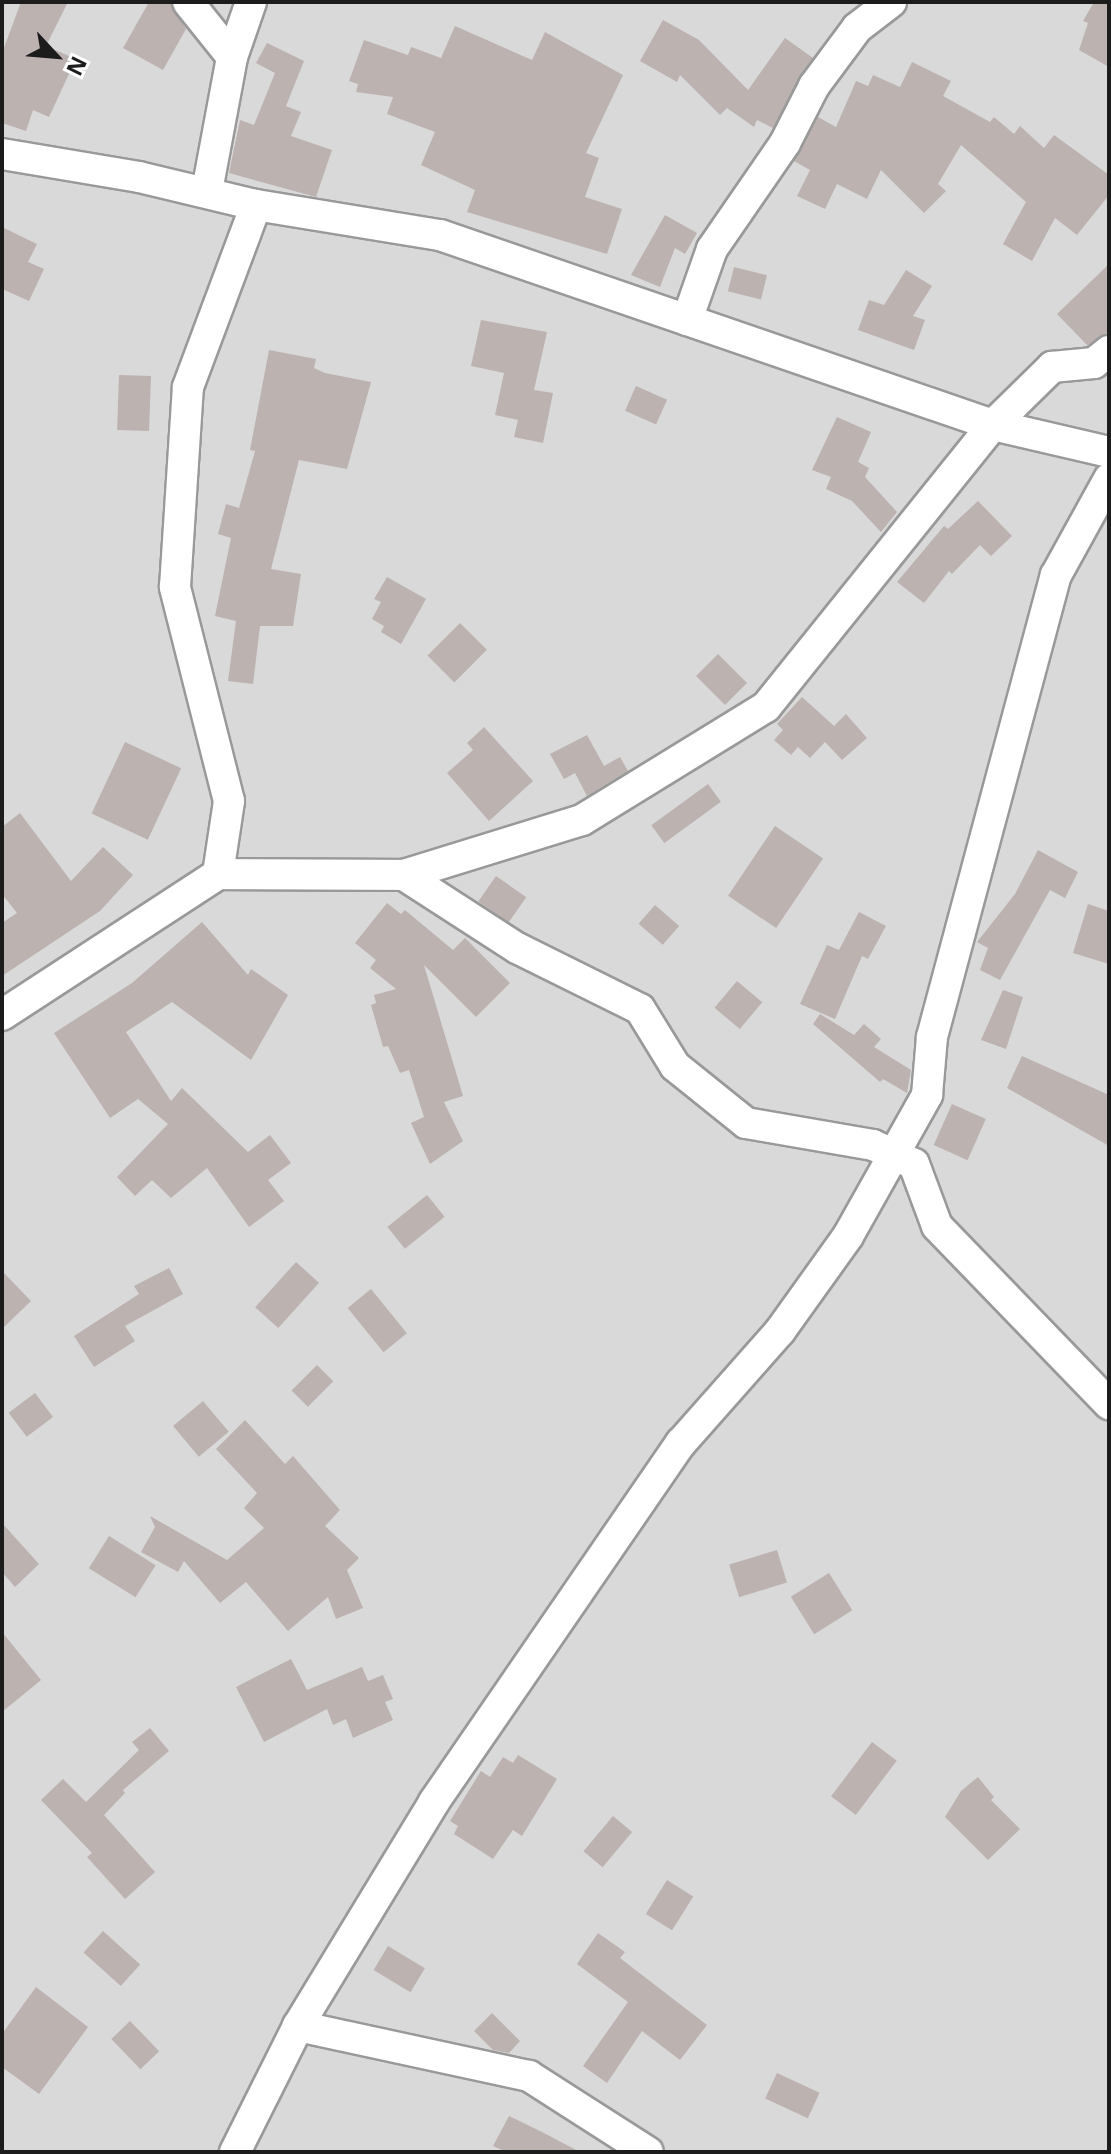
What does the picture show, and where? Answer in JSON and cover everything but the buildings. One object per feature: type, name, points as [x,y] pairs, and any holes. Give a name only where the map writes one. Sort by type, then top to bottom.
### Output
[{"type":"street","points":[[188,2],[232,57]]},
{"type":"street","points":[[207,191],[232,57],[251,2]]},
{"type":"street","points":[[687,320],[712,249],[785,143],[814,86],[857,28],[891,2]]},
{"type":"street","points":[[2,154],[207,191],[256,205],[440,235],[993,425],[1109,452]]},
{"type":"street","points":[[218,874],[229,801],[175,587],[188,387],[256,205]]},
{"type":"street","points":[[2,1015],[218,874],[404,875],[582,820],[766,707],[993,425],[1052,367],[1094,363],[1109,351]]},
{"type":"street","points":[[235,2152],[298,2026],[434,1802],[681,1443],[780,1331],[848,1236],[927,1095],[932,1037],[1056,575],[1109,479]]},
{"type":"street","points":[[404,875],[517,948],[640,1009],[675,1066],[746,1123],[873,1145],[914,1164],[937,1226],[1109,1404]]},
{"type":"street","points":[[298,2026],[529,2076],[648,2152]]},
{"type":"shaded area","points":[[2,2],[1109,2],[1109,2152],[2,2152]]}]
